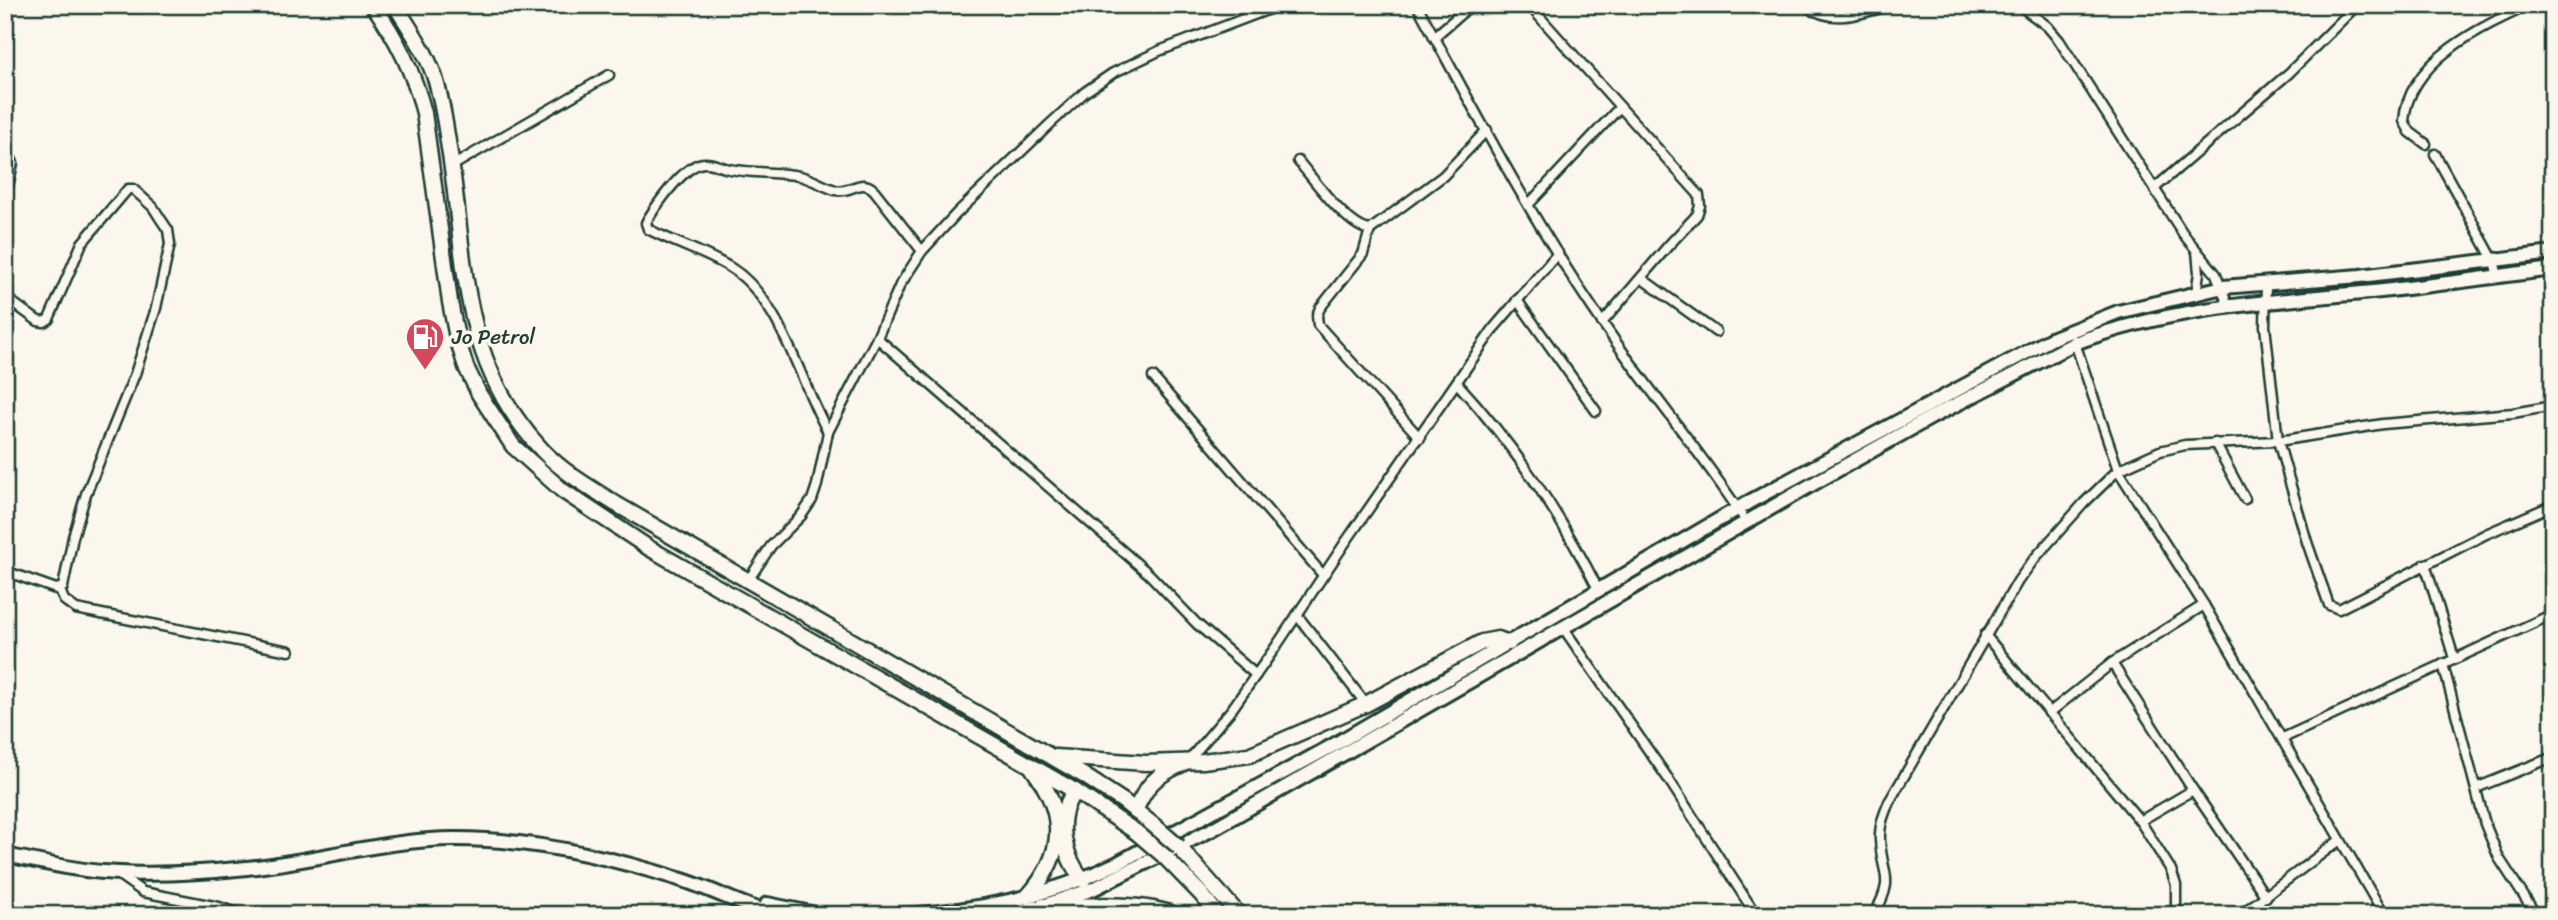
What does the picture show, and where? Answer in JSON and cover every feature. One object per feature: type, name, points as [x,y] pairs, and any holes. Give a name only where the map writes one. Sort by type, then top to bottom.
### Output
[{"type":"highway","points":[[373,5],[403,53],[418,89],[424,113],[450,302],[466,367],[479,394],[513,446],[563,491],[649,548],[1075,791],[1136,832],[1164,856],[1218,915]]},
{"type":"highway","points":[[395,5],[433,72],[440,95],[475,332],[498,388],[544,452],[569,474],[661,530],[1050,756],[1135,811],[1179,847],[1239,915]]},
{"type":"highway","points":[[649,548],[661,530]]},
{"type":"highway","points":[[1050,756],[1146,763],[1249,755],[1366,704],[1482,642],[1498,639],[1512,649]]},
{"type":"highway","points":[[1135,811],[1144,790],[1152,781],[1188,761]]},
{"type":"highway","points":[[1028,896],[1049,869],[1056,854],[1057,835],[1049,792],[1030,765]]},
{"type":"highway","points":[[1075,791],[1065,805],[1064,835],[1067,855],[1083,880]]},
{"type":"highway","points":[[1043,906],[1137,907],[1176,915]]},
{"type":"main road","points":[[901,915],[995,905],[1083,880],[1144,850],[1512,649],[1564,629],[2118,312],[2223,287],[2360,276],[2553,253]]},
{"type":"main road","points":[[999,915],[1043,906],[1115,880],[1210,830],[1512,649],[1598,589],[1738,509],[1908,416],[2073,337],[2228,305],[2366,292],[2553,269]]},
{"type":"main road","points":[[5,855],[60,867],[116,873],[190,873],[248,868],[426,839],[485,840],[561,848],[587,854],[680,879],[746,906],[778,915]]},
{"type":"main road","points":[[718,893],[821,915]]},
{"type":"street","points":[[749,579],[771,546],[801,516],[812,500],[828,432],[877,338],[900,285],[922,251],[991,178],[1102,80],[1159,51],[1280,5]]},
{"type":"street","points":[[1417,5],[1529,204],[1602,323],[1711,468],[1747,523]]},
{"type":"street","points":[[1434,37],[1471,5]]},
{"type":"street","points":[[1530,5],[1689,181],[1700,200],[1697,215],[1602,323]]},
{"type":"street","points":[[1809,8],[1854,5]]},
{"type":"street","points":[[1809,8],[1822,16],[1842,18],[1892,5]]},
{"type":"street","points":[[2019,5],[2047,26],[2059,40],[2184,235],[2216,274],[2228,305]]},
{"type":"street","points":[[2155,187],[2289,73],[2357,5]]},
{"type":"street","points":[[2427,144],[2410,132],[2404,121],[2409,100],[2425,72],[2466,38],[2529,5]]},
{"type":"street","points":[[452,166],[609,75]]},
{"type":"street","points":[[1529,204],[1620,107]]},
{"type":"street","points":[[1420,438],[1318,325],[1317,315],[1363,254],[1370,230],[1443,176],[1487,130]]},
{"type":"street","points":[[5,146],[13,163],[5,201]]},
{"type":"street","points":[[2435,153],[2494,261],[2498,276]]},
{"type":"street","points":[[1297,161],[1350,219],[1370,230]]},
{"type":"street","points":[[828,432],[781,329],[760,298],[730,268],[648,229],[648,219],[688,171],[698,164],[708,163],[737,170],[800,176],[837,190],[868,185],[922,251]]},
{"type":"street","points":[[5,297],[41,322],[49,319],[82,243],[128,189],[132,189],[153,207],[168,230],[170,244],[156,308],[135,374],[93,473],[60,590]]},
{"type":"street","points":[[2196,293],[2199,273],[2197,251]]},
{"type":"street","points":[[1188,761],[1232,709],[1483,344],[1558,253]]},
{"type":"street","points":[[1641,278],[1716,332]]},
{"type":"street","points":[[2266,283],[2265,326],[2278,440],[2307,542],[2329,605],[2339,609],[2425,564],[2553,505]]},
{"type":"street","points":[[1517,300],[1596,411]]},
{"type":"street","points":[[2073,337],[2118,470],[2204,605],[2384,915]]},
{"type":"street","points":[[877,338],[1149,574],[1197,624],[1256,675]]},
{"type":"street","points":[[1153,377],[1323,575]]},
{"type":"street","points":[[1457,383],[1540,488],[1575,544],[1598,589]]},
{"type":"street","points":[[1874,915],[1888,882],[1879,838],[1889,802],[2018,580],[2084,503],[2118,470],[2160,451],[2185,446],[2278,440],[2396,422],[2553,407]]},
{"type":"street","points":[[2215,443],[2245,499]]},
{"type":"street","points":[[2425,564],[2455,658]]},
{"type":"street","points":[[5,571],[60,590],[64,600],[76,609],[289,651]]},
{"type":"street","points":[[2049,713],[2112,663],[2204,605]]},
{"type":"street","points":[[2283,738],[2553,614]]},
{"type":"street","points":[[1297,615],[1366,704]]},
{"type":"street","points":[[1564,629],[1667,777],[1756,915]]},
{"type":"street","points":[[1985,635],[2140,821],[2171,870],[2176,885],[2176,915]]},
{"type":"street","points":[[2112,663],[2193,790],[2266,897]]},
{"type":"street","points":[[2443,664],[2485,824],[2499,858],[2536,915]]},
{"type":"street","points":[[2476,788],[2553,757]]},
{"type":"street","points":[[2140,821],[2193,790]]},
{"type":"street","points":[[2240,915],[2340,840]]},
{"type":"street","points":[[116,873],[143,892],[219,907],[243,915]]},
{"type":"place","name":"Jo Petrol","points":[[425,371]]}]
